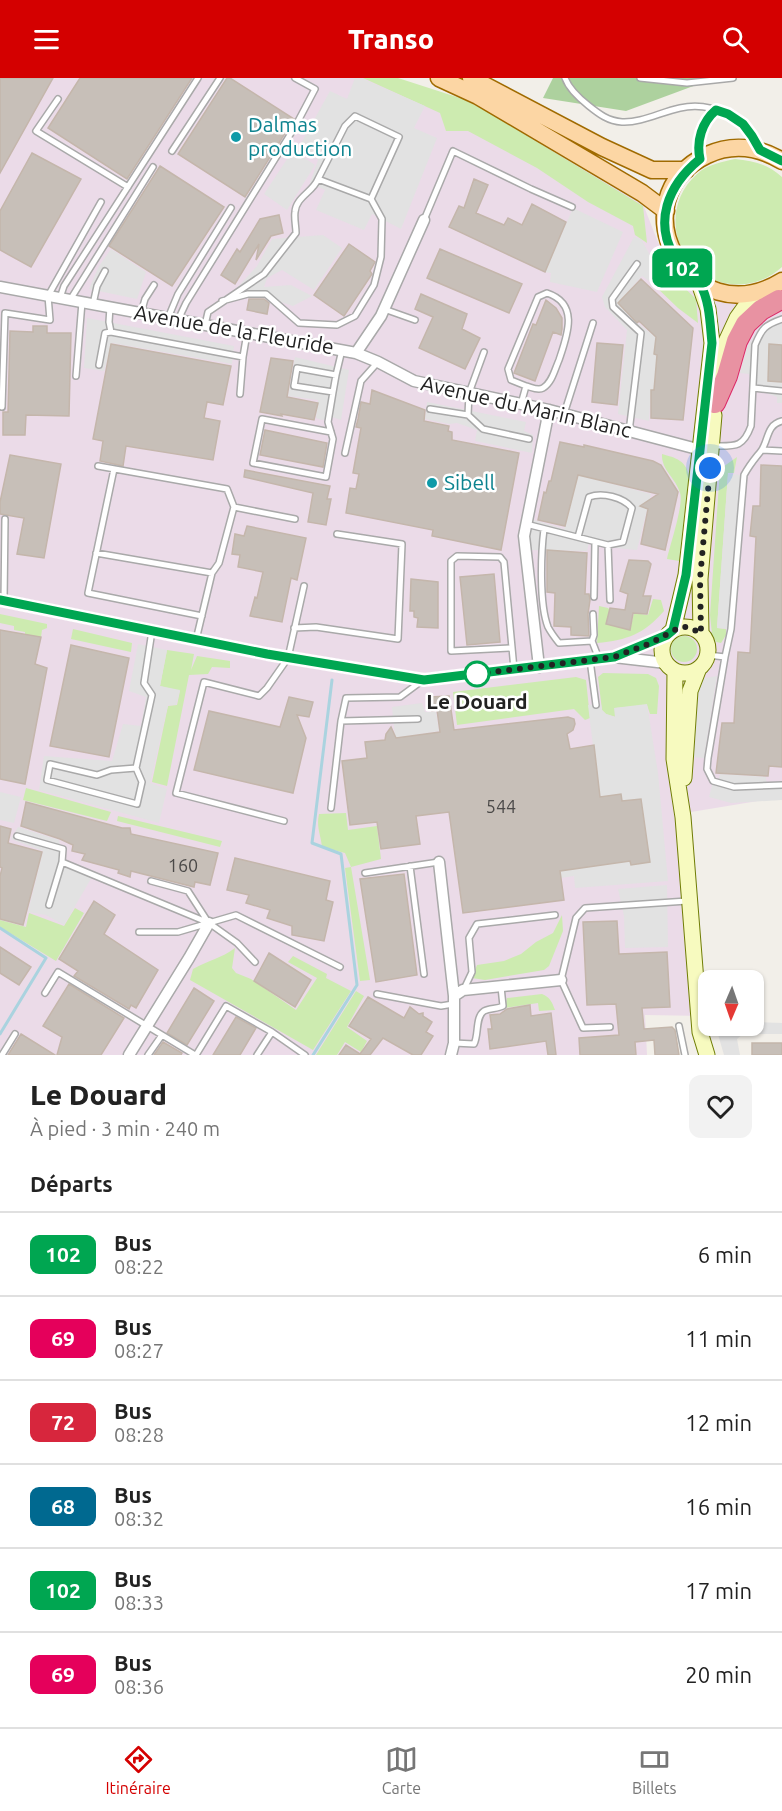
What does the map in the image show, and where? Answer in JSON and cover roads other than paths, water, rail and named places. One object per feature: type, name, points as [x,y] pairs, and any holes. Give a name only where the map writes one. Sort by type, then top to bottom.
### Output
[{"type":"highway","points":[[715,404],[727,376],[736,341],[746,324],[780,295]]},
{"type":"main road","points":[[439,78],[488,102],[642,194],[666,211]]},
{"type":"main road","points":[[471,78],[602,147],[652,170],[686,170]]},
{"type":"main road","points":[[780,295],[732,294],[699,283],[682,268],[670,247],[665,223],[669,196],[676,182],[700,159],[714,152],[744,147],[760,150],[782,161]]},
{"type":"street","name":"Avenue de la Fleuride","points":[[0,287],[356,353],[384,309],[424,220]]},
{"type":"street","points":[[699,283],[708,309],[712,343],[700,579],[701,633]]},
{"type":"street","points":[[707,1055],[700,1032],[683,817],[674,759],[670,667],[662,649],[670,632],[686,575],[724,346],[737,318],[755,293]]},
{"type":"street","name":"Avenue du Marin Blanc","points":[[356,353],[414,381],[549,410],[629,432],[706,448]]},
{"type":"street","points":[[539,666],[524,536],[549,410]]},
{"type":"street","points":[[2,601],[288,658],[424,680],[614,657],[670,632],[688,627],[701,633],[706,639],[708,655],[699,668],[690,690],[684,748],[683,817]]},
{"type":"street","points":[[614,657],[670,667],[687,673],[699,668]]},
{"type":"street","points":[[439,862],[457,997],[451,1055]]},
{"type":"street","points":[[129,1055],[209,923]]},
{"type":"street","points":[[457,997],[501,987],[561,981]]},
{"type":"lane","points":[[65,299],[64,286],[198,78]]},
{"type":"lane","points":[[172,151],[220,78]]},
{"type":"lane","points":[[173,319],[186,303],[296,125],[315,89],[295,78]]},
{"type":"lane","points":[[565,78],[567,84],[586,104],[605,118],[631,122],[682,107],[716,110],[728,114],[743,124],[760,150]]},
{"type":"lane","points":[[640,78],[687,83],[733,78]]},
{"type":"lane","points":[[58,99],[36,132],[128,187]]},
{"type":"lane","points":[[700,159],[698,151],[703,126],[716,110]]},
{"type":"lane","points":[[205,325],[208,312],[264,274],[296,233],[295,211],[299,201],[316,185],[345,126],[355,116],[399,138],[371,199]]},
{"type":"lane","points":[[424,220],[453,151],[572,207]]},
{"type":"lane","points":[[65,299],[153,167]]},
{"type":"lane","points":[[222,301],[248,294],[266,294],[298,323],[337,325],[356,316],[374,285],[381,256],[382,219],[371,199],[318,179]]},
{"type":"lane","points":[[2,407],[5,313],[50,320],[48,296],[101,202]]},
{"type":"lane","points":[[173,319],[178,294],[231,208]]},
{"type":"lane","points":[[629,432],[641,333],[613,307],[612,299],[637,264]]},
{"type":"lane","points":[[76,376],[88,303],[105,271]]},
{"type":"lane","points":[[141,313],[145,300],[154,285]]},
{"type":"lane","points":[[547,293],[554,295],[564,305],[569,317],[567,338],[551,379],[545,388],[538,390],[526,386],[511,380],[508,369],[538,297],[547,293]]},
{"type":"lane","points":[[706,448],[741,444],[747,437],[751,426],[755,345],[780,295]]},
{"type":"lane","points":[[110,307],[111,332]]},
{"type":"lane","points":[[384,309],[415,320]]},
{"type":"lane","points":[[564,414],[593,323]]},
{"type":"lane","points":[[99,365],[105,333],[111,332],[243,357]]},
{"type":"lane","points":[[240,394],[247,333]]},
{"type":"lane","points":[[331,432],[262,419],[253,463],[326,477],[333,439],[331,432],[328,422],[342,350]]},
{"type":"lane","points":[[468,415],[469,393],[484,352]]},
{"type":"lane","points":[[345,453],[362,381],[378,362]]},
{"type":"lane","points":[[333,392],[294,386],[297,368],[336,375]]},
{"type":"lane","points":[[521,404],[526,386]]},
{"type":"lane","points":[[753,388],[782,391]]},
{"type":"lane","points":[[430,409],[468,415],[483,429],[529,438]]},
{"type":"lane","points":[[782,421],[776,422],[770,429],[762,450],[751,461],[744,475],[731,629],[713,721],[707,769],[713,781],[734,786],[782,785]]},
{"type":"lane","points":[[762,450],[782,451]]},
{"type":"lane","points":[[98,466],[227,489],[234,507],[219,563],[212,573],[196,640]]},
{"type":"lane","points":[[114,469],[88,593],[202,616]]},
{"type":"lane","points":[[526,524],[609,545],[623,542],[632,508],[627,501],[598,494],[589,497],[578,537]]},
{"type":"lane","points":[[234,507],[295,519]]},
{"type":"lane","points":[[2,601],[5,519]]},
{"type":"lane","points":[[544,529],[541,550],[543,594],[548,627],[559,643],[592,641]]},
{"type":"lane","points":[[294,628],[316,627],[398,639],[402,544],[337,534]]},
{"type":"lane","points":[[594,597],[595,542]]},
{"type":"lane","points":[[609,545],[610,600]]},
{"type":"lane","points":[[96,553],[212,573]]},
{"type":"lane","points":[[512,648],[451,651],[451,561],[457,556],[500,557],[504,562],[514,669]]},
{"type":"lane","points":[[284,821],[176,793],[204,682],[259,696],[288,658],[304,586]]},
{"type":"lane","points":[[593,614],[592,641],[596,705]]},
{"type":"lane","points":[[136,768],[111,770],[97,775],[50,764],[47,780],[137,804],[142,782],[136,768],[152,696],[144,683],[152,631]]},
{"type":"lane","points":[[708,655],[726,657]]},
{"type":"lane","points":[[331,808],[341,721],[346,698],[400,697],[424,680]]},
{"type":"lane","points":[[341,721],[418,719]]},
{"type":"lane","points":[[17,836],[63,849],[62,862],[49,905]]},
{"type":"lane","points":[[62,862],[209,923],[237,943],[255,962]]},
{"type":"lane","points":[[365,873],[439,862]]},
{"type":"lane","points":[[410,866],[424,974]]},
{"type":"lane","points":[[151,881],[188,891],[209,923]]},
{"type":"lane","points":[[610,1027],[583,1028],[561,981],[576,918],[585,908],[690,901]]},
{"type":"lane","points":[[139,932],[178,932],[236,915],[340,967]]},
{"type":"lane","points":[[377,993],[441,1006],[457,997],[472,972],[469,938],[477,924],[555,915]]},
{"type":"lane","points":[[45,993],[58,972],[196,1055],[226,1006],[272,1032],[305,1055]]},
{"type":"lane","points":[[454,1043],[474,1044],[477,1039],[479,1017],[484,1011],[503,1006],[501,987]]},
{"type":"lane","points":[[679,1026],[685,1055]]},
{"type":"lane","points":[[257,1055],[272,1032]]},
{"type":"lane","points":[[2,1055],[15,1034]]},
{"type":"lane","points":[[148,1055],[162,1035]]},
{"type":"waterway","points":[[313,1055],[357,985],[341,854],[312,843],[332,680]]},
{"type":"waterway","points":[[0,928],[46,958],[0,1034]]},
{"type":"place","name":"Dalmas production","points":[[236,137]]},
{"type":"place","name":"Sibell","points":[[432,483]]},
{"type":"place","name":"Le Douard","points":[[477,674]]}]
